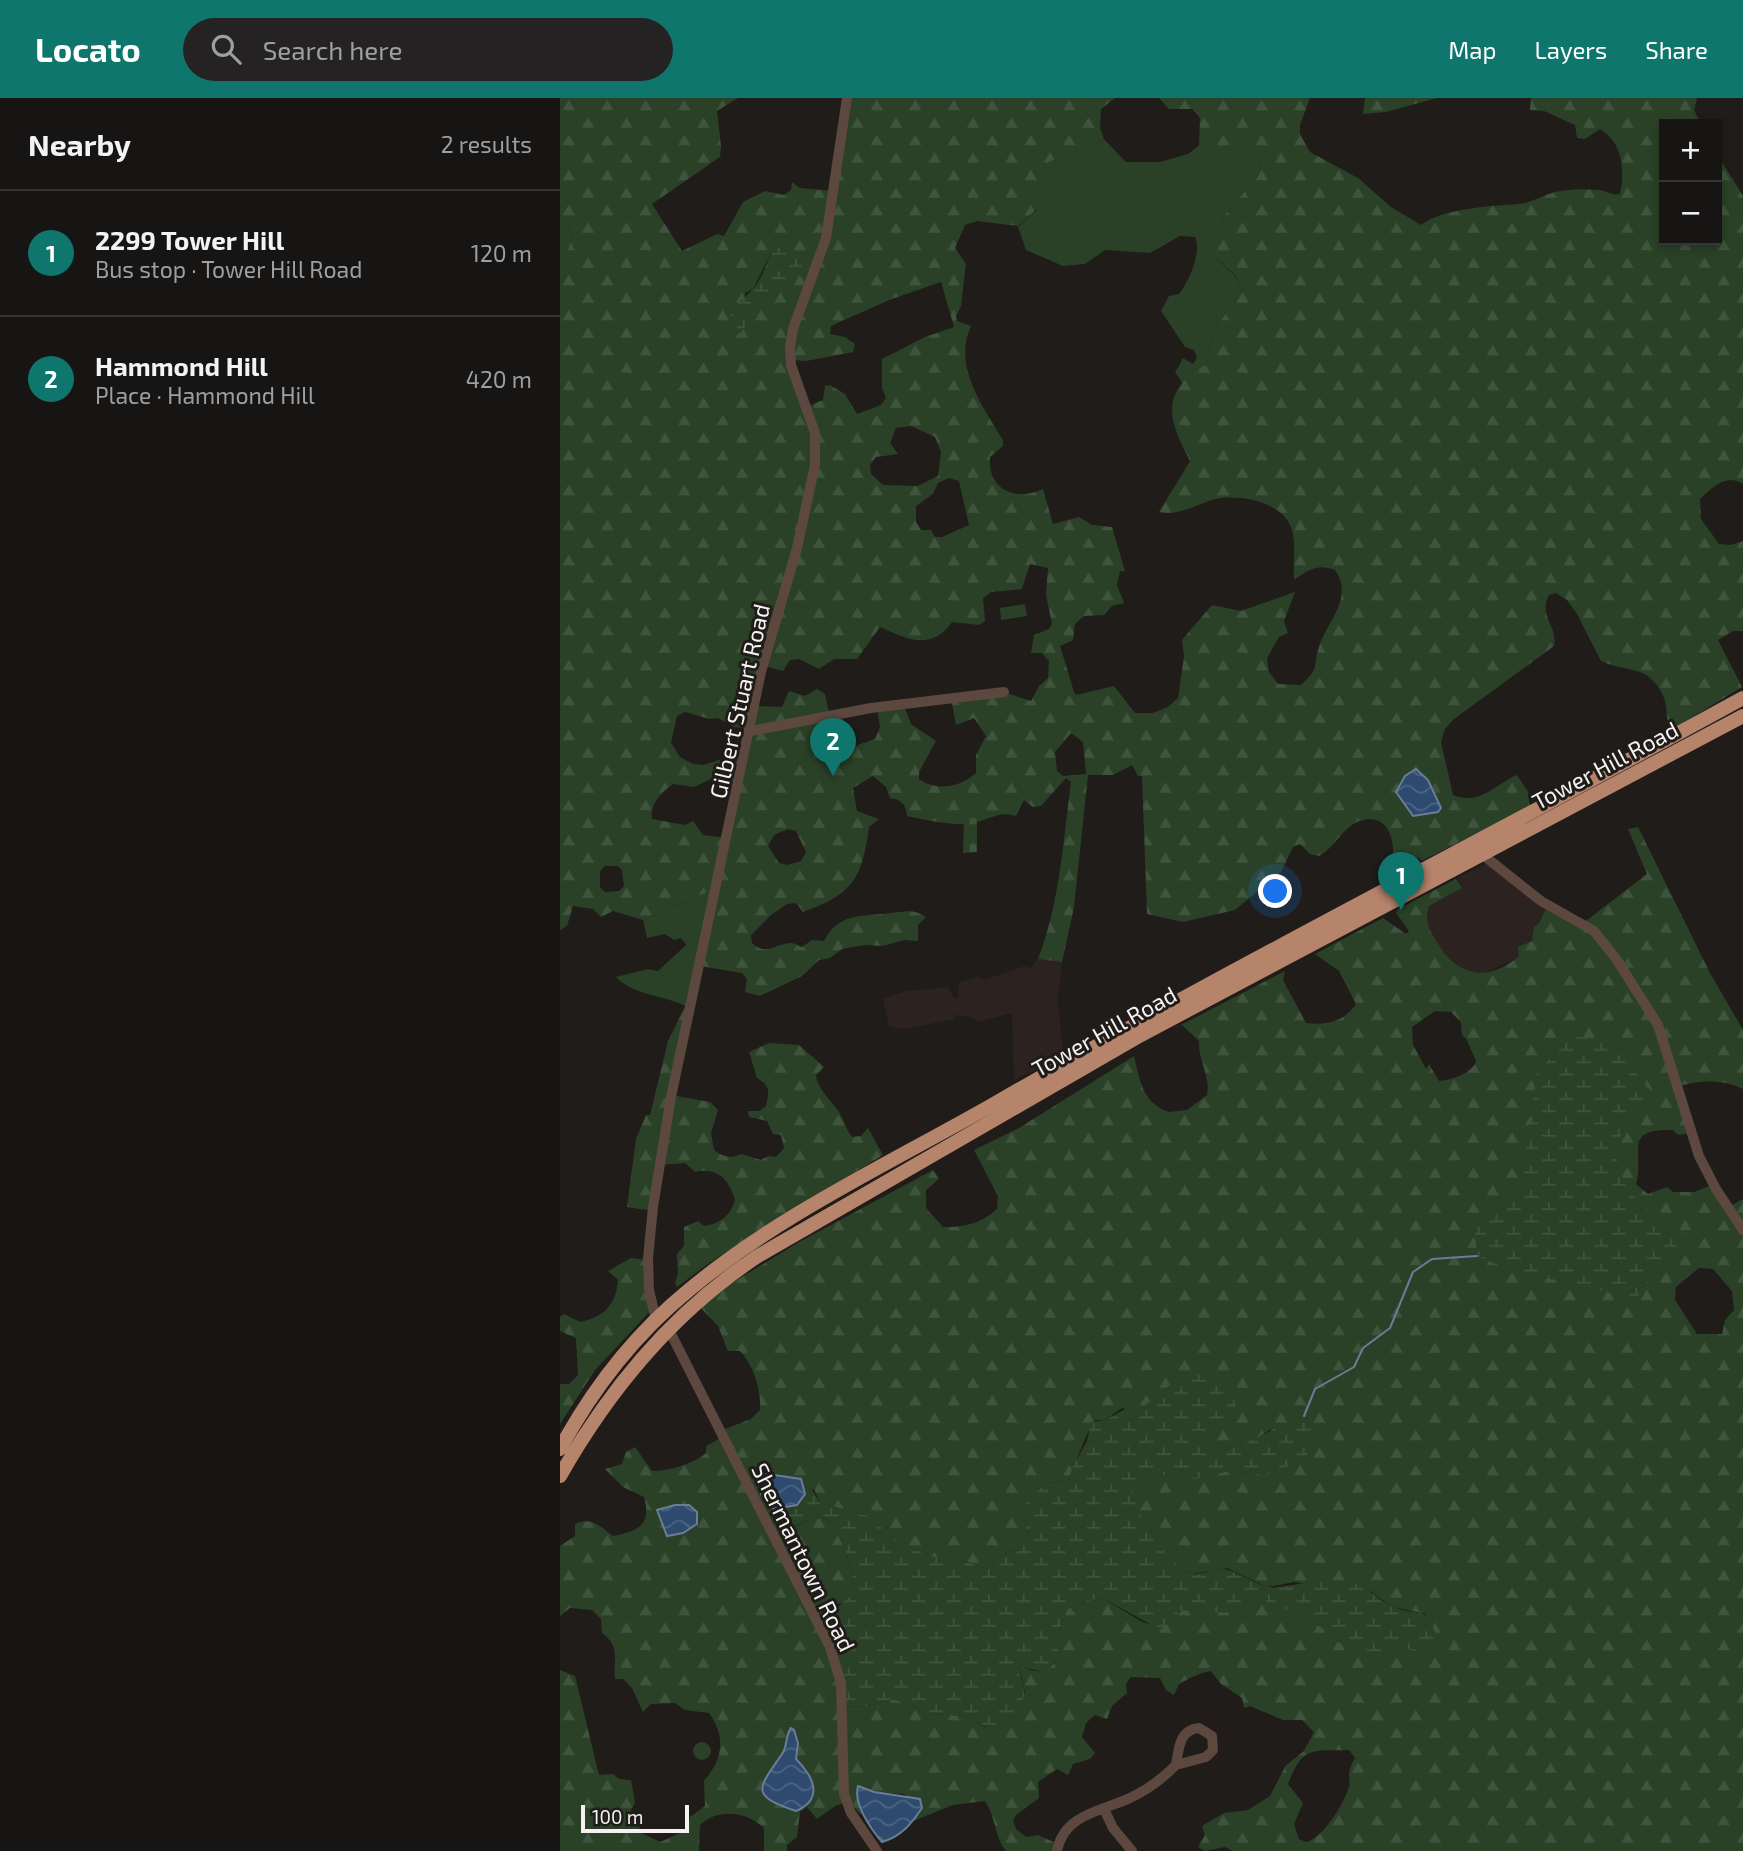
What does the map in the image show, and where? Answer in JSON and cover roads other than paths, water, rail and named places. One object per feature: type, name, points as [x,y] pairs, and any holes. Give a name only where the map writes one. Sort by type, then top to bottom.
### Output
[{"type":"highway","name":"Tower Hill Road","points":[[560,1476],[612,1394],[687,1291],[758,1238],[1190,994],[1743,698]]},
{"type":"highway","name":"Tower Hill Road","points":[[560,1449],[586,1401],[662,1324],[758,1256],[1141,1035],[1743,716]]},
{"type":"highway","points":[[988,1123],[992,1115],[1158,1020],[1190,994]]},
{"type":"street","name":"Gilbert Stuart Road","points":[[662,1324],[648,1274],[657,1175],[671,1097],[751,731],[761,672],[799,538],[815,465],[815,433],[792,365],[790,348],[796,319],[826,238],[847,98]]},
{"type":"street","points":[[751,731],[871,708],[1004,692]]},
{"type":"street","points":[[1483,855],[1541,901],[1594,931],[1617,960],[1658,1025],[1699,1156],[1716,1189],[1743,1230]]},
{"type":"street","name":"Shermantown Road","points":[[662,1324],[830,1647],[841,1683],[844,1794],[851,1813],[877,1851]]},
{"type":"street","points":[[1057,1851],[1062,1837],[1074,1821],[1148,1789],[1176,1765]]},
{"type":"street","points":[[1104,1809],[1113,1828],[1132,1851]]},
{"type":"water","points":[[1416,769],[1428,780],[1441,808],[1438,812],[1413,816],[1396,792],[1405,776]]},
{"type":"water","points":[[767,1474],[801,1479],[805,1494],[797,1505],[774,1509],[767,1503],[760,1491],[759,1482],[760,1477]]},
{"type":"water","points":[[675,1505],[689,1505],[697,1512],[697,1524],[683,1533],[667,1536],[657,1510]]},
{"type":"water","points":[[791,1728],[798,1743],[796,1759],[808,1773],[813,1787],[810,1800],[796,1811],[770,1800],[762,1789],[784,1751]]},
{"type":"water","points":[[858,1786],[874,1792],[920,1799],[922,1808],[905,1829],[882,1842],[860,1807]]},
{"type":"waterway","points":[[1304,1416],[1315,1389],[1354,1367],[1363,1348],[1390,1328],[1413,1272],[1432,1259],[1477,1256]]},
{"type":"place","name":"Hammond Hill","points":[[833,776]]},
{"type":"place","name":"2299 Tower Hill","points":[[1401,910]]}]
